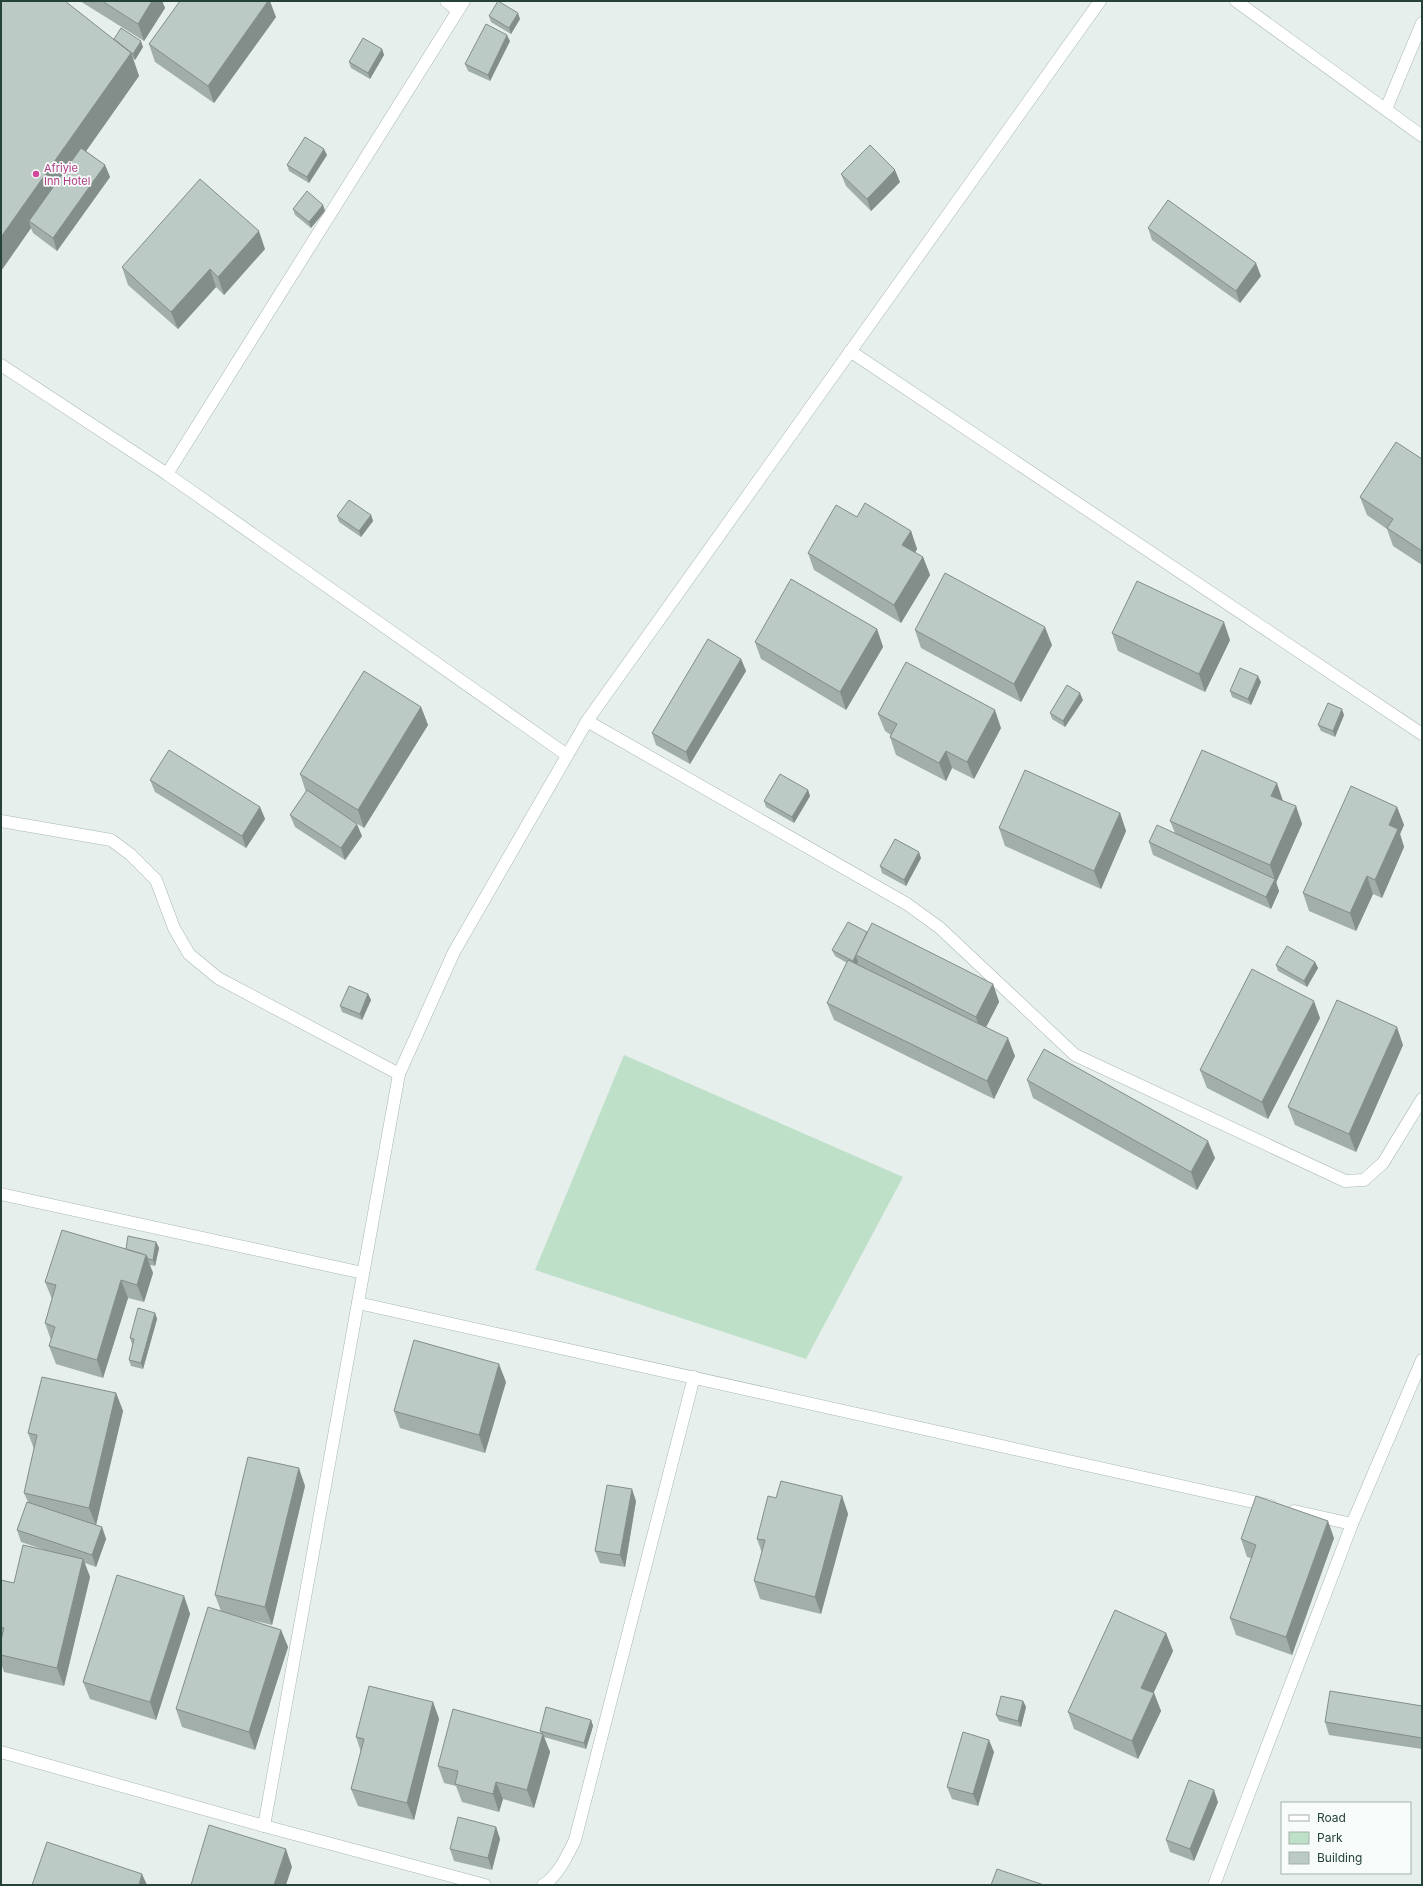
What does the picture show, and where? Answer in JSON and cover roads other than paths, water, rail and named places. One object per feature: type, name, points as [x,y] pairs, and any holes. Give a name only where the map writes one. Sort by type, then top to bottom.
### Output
[{"type":"street","points":[[167,474],[460,5],[446,1]]},
{"type":"street","points":[[264,1826],[399,1074],[454,952],[587,721],[1100,1]]},
{"type":"street","points":[[1236,1],[1422,136]]},
{"type":"street","points":[[1386,109],[1422,23]]},
{"type":"street","points":[[850,351],[1422,734]]},
{"type":"street","points":[[1,365],[167,474],[567,755]]},
{"type":"street","points":[[587,721],[907,904],[940,928],[1074,1055],[1345,1181],[1364,1180],[1383,1163],[1422,1099]]},
{"type":"street","points":[[1,821],[111,840],[130,854],[156,880],[174,928],[189,954],[218,978],[399,1074]]},
{"type":"street","points":[[1,1194],[363,1273]]},
{"type":"street","points":[[358,1303],[1352,1524]]},
{"type":"street","points":[[1214,1885],[1352,1524],[1422,1360]]},
{"type":"street","points":[[543,1885],[550,1881],[566,1858],[575,1840],[694,1377]]},
{"type":"street","points":[[1,1752],[264,1826],[482,1885]]},
{"type":"place","name":"Afriyie Inn Hotel","points":[[36,174]]}]
